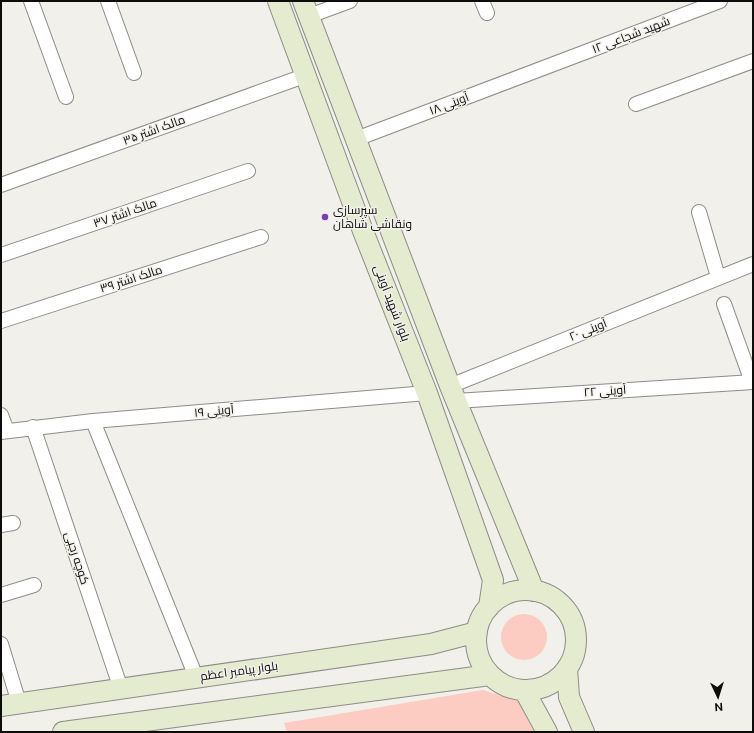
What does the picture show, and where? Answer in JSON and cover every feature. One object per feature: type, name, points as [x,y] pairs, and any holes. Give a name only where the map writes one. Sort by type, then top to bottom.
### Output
[{"type":"main road","name":"بلوار شهید آوینی","points":[[278,1],[307,75],[364,231],[427,393],[492,580],[489,607]]},
{"type":"main road","name":"بلوار شهید آوینی","points":[[306,9],[453,393],[534,591]]},
{"type":"main road","points":[[517,591],[534,591],[542,593],[558,602],[570,616],[576,642],[575,652],[567,668],[551,682],[541,688],[524,690],[508,686],[490,675],[481,662],[477,647],[477,632],[481,618],[489,607],[502,597],[517,591]]},
{"type":"main road","name":"بلوار پیامبر اعظم","points":[[10,704],[431,644],[477,632]]},
{"type":"main road","points":[[567,668],[569,697],[584,732]]},
{"type":"main road","points":[[63,732],[490,675]]},
{"type":"main road","points":[[524,690],[547,732]]},
{"type":"street","points":[[31,1],[66,97]]},
{"type":"street","points":[[108,1],[134,73]]},
{"type":"street","points":[[306,9],[350,1]]},
{"type":"street","name":"شهید شجاعی ۱۲","points":[[541,69],[720,1]]},
{"type":"street","points":[[636,104],[753,61]]},
{"type":"street","name":"۱۸ آوینی","points":[[356,139],[541,69]]},
{"type":"street","name":"مالک اشتر ۳۵","points":[[1,185],[307,75]]},
{"type":"street","name":"مالک اشتر ۳۷","points":[[1,255],[248,171]]},
{"type":"street","points":[[699,212],[722,276]]},
{"type":"street","name":"مالک اشتر ۳۹","points":[[1,321],[261,237]]},
{"type":"street","name":"آوینی ۲۰","points":[[453,393],[722,276],[753,264]]},
{"type":"street","points":[[724,304],[753,382]]},
{"type":"street","name":"آوینی ۲۲","points":[[453,393],[753,382]]},
{"type":"street","name":"آوینی ۱۹","points":[[4,432],[33,427],[92,421],[427,393]]},
{"type":"street","points":[[1,415],[4,432]]},
{"type":"street","points":[[92,421],[196,677]]},
{"type":"street","name":"کوچه رجبی","points":[[33,427],[120,689]]},
{"type":"street","points":[[1,595],[34,585]]},
{"type":"street","points":[[1,644],[10,704]]},
{"type":"shaded area","points":[[529,614],[541,620],[546,628],[546,646],[541,654],[533,659],[519,660],[507,654],[502,646],[501,632],[507,620],[515,615]]},
{"type":"shaded area","points":[[483,690],[518,701],[534,732],[287,732],[284,723]]},
{"type":"place","name":"سپرسازی و‌نقاشی شاهان","points":[[325,217]]}]
